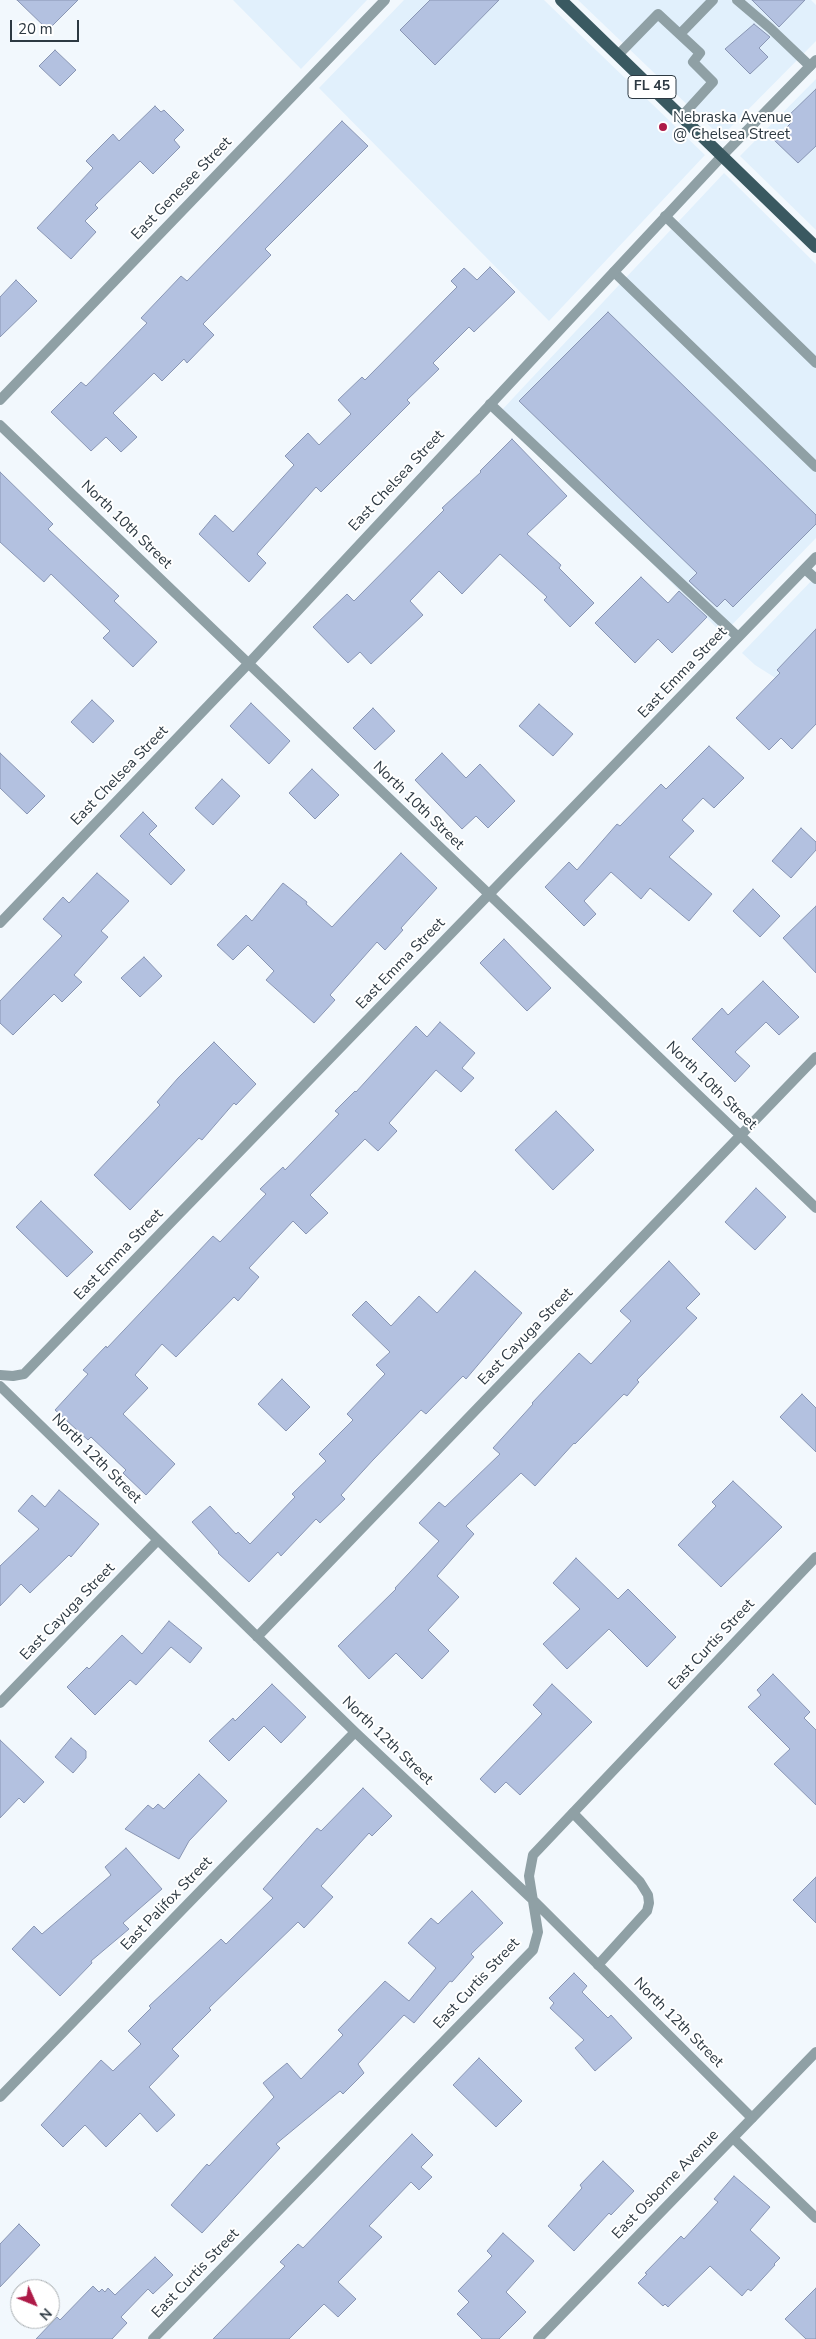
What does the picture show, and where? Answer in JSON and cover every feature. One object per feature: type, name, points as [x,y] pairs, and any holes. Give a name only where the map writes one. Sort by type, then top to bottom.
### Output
[{"type":"main road","name":"FL 45","points":[[561,0],[816,247]]},
{"type":"street","name":"East Genesee Street","points":[[0,400],[386,0]]},
{"type":"street","points":[[680,34],[713,0]]},
{"type":"street","points":[[738,0],[813,63]]},
{"type":"street","points":[[618,55],[658,14],[700,53],[693,62],[713,82],[682,116]]},
{"type":"street","name":"East Chelsea Street","points":[[0,923],[249,663],[722,155],[813,63]]},
{"type":"street","points":[[665,216],[816,363]]},
{"type":"street","points":[[614,272],[816,467]]},
{"type":"street","points":[[490,404],[738,637]]},
{"type":"street","name":"North 10th Street","points":[[0,425],[816,1208]]},
{"type":"street","name":"East Emma Street","points":[[0,1375],[13,1376],[24,1374],[816,557]]},
{"type":"street","points":[[805,569],[816,579]]},
{"type":"street","name":"East Cayuga Street","points":[[257,1637],[816,1057]]},
{"type":"street","name":"North 12th Street","points":[[0,1386],[355,1732],[531,1898],[752,2118]]},
{"type":"street","name":"East Cayuga Street","points":[[0,1703],[157,1541]]},
{"type":"street","name":"East Curtis Street","points":[[153,2339],[533,1950],[538,1932],[531,1898],[529,1876],[533,1855],[816,1557]]},
{"type":"street","name":"East Palifox Street","points":[[0,2097],[355,1732]]},
{"type":"street","points":[[573,1813],[640,1882],[648,1895],[647,1911],[598,1965]]},
{"type":"street","name":"East Osborne Avenue","points":[[538,2339],[816,2052]]},
{"type":"street","points":[[733,2138],[816,2218]]},
{"type":"shaded area","points":[[233,0],[367,0],[301,69]]},
{"type":"shaded area","points":[[404,0],[544,0],[705,155],[549,321],[319,88]]},
{"type":"shaded area","points":[[578,0],[811,0],[816,5],[816,41],[721,137]]},
{"type":"shaded area","points":[[816,79],[816,230],[740,156]]},
{"type":"shaded area","points":[[724,173],[816,264],[816,538],[723,634],[500,412]]},
{"type":"shaded area","points":[[816,576],[816,679],[796,691],[755,665],[742,653]]},
{"type":"building","points":[[17,0],[78,0],[48,30]]},
{"type":"building","points":[[430,0],[499,0],[435,65],[400,30]]},
{"type":"building","points":[[752,0],[805,0],[779,27]]},
{"type":"building","points":[[754,24],[770,37],[759,48],[768,57],[750,74],[725,49]]},
{"type":"building","points":[[55,50],[76,70],[60,86],[39,66]]},
{"type":"building","points":[[816,89],[816,146],[798,163],[774,140],[791,123],[786,118]]},
{"type":"building","points":[[155,106],[161,112],[164,110],[184,130],[174,140],[180,147],[153,174],[140,161],[95,205],[98,208],[85,221],[96,232],[71,259],[37,228],[93,168],[86,161],[113,134],[119,141]]},
{"type":"building","points":[[342,121],[368,146],[265,249],[271,255],[203,324],[214,335],[187,363],[184,359],[162,381],[154,373],[113,413],[137,437],[121,452],[106,437],[91,451],[51,412],[81,382],[86,386],[147,323],[141,318],[181,276],[187,281]]},
{"type":"building","points":[[490,267],[515,292],[474,332],[469,327],[433,363],[439,369],[407,400],[410,403],[321,492],[316,487],[257,554],[266,563],[249,582],[199,534],[215,515],[233,532],[294,465],[285,456],[308,433],[319,445],[351,414],[338,400],[362,377],[365,380],[457,287],[451,281],[464,268],[477,280]]},
{"type":"building","points":[[16,280],[37,301],[0,337],[0,297]]},
{"type":"building","points":[[608,312],[816,515],[816,524],[733,607],[725,599],[717,607],[689,581],[697,573],[519,401]]},
{"type":"building","points":[[512,439],[567,496],[527,534],[561,565],[559,568],[594,603],[570,627],[544,600],[547,597],[500,554],[462,594],[439,571],[410,601],[423,615],[371,664],[360,652],[348,663],[313,627],[347,594],[354,601],[444,510],[442,508],[481,472]]},
{"type":"building","points":[[0,472],[53,524],[48,529],[119,596],[114,601],[157,642],[133,667],[103,638],[110,631],[51,574],[44,582],[0,542]]},
{"type":"building","points":[[641,577],[668,603],[679,591],[707,617],[672,653],[658,639],[635,663],[595,623]]},
{"type":"building","points":[[816,629],[816,724],[792,749],[781,738],[769,750],[736,718],[780,673],[777,670]]},
{"type":"building","points":[[92,700],[114,721],[93,743],[71,722]]},
{"type":"building","points":[[251,703],[290,741],[269,764],[230,726]]},
{"type":"building","points":[[539,704],[573,734],[553,756],[519,726]]},
{"type":"building","points":[[373,708],[395,731],[375,750],[353,728]]},
{"type":"building","points":[[709,746],[744,778],[714,808],[703,798],[682,820],[694,831],[669,857],[712,894],[689,921],[650,888],[641,899],[611,872],[584,901],[596,914],[584,926],[545,887],[569,862],[577,870],[617,824],[620,826],[661,784],[666,789]]},
{"type":"building","points":[[0,753],[45,796],[27,814],[0,788]]},
{"type":"building","points":[[442,753],[466,778],[480,764],[515,801],[488,828],[476,816],[462,829],[415,780]]},
{"type":"building","points":[[312,769],[339,795],[315,819],[289,793]]},
{"type":"building","points":[[222,779],[240,796],[213,825],[195,808]]},
{"type":"building","points":[[143,812],[157,826],[149,834],[185,870],[171,885],[120,836]]},
{"type":"building","points":[[801,828],[816,842],[816,850],[791,878],[772,861]]},
{"type":"building","points":[[401,853],[437,888],[401,928],[403,930],[385,950],[377,942],[330,995],[335,1000],[314,1023],[266,980],[274,971],[248,945],[233,960],[217,945],[246,915],[252,921],[283,883],[307,902],[306,904],[332,927]]},
{"type":"building","points":[[97,873],[129,901],[101,931],[108,937],[74,975],[82,982],[62,1002],[54,994],[13,1035],[0,1023],[0,1001],[62,936],[43,919],[63,897],[69,903]]},
{"type":"building","points":[[753,889],[780,916],[760,937],[733,911]]},
{"type":"building","points":[[816,906],[816,973],[783,938]]},
{"type":"building","points":[[504,939],[551,988],[527,1011],[480,963]]},
{"type":"building","points":[[144,957],[162,976],[140,997],[121,978]]},
{"type":"building","points":[[763,981],[799,1017],[779,1035],[766,1022],[735,1052],[750,1066],[735,1082],[692,1039],[722,1008],[728,1015]]},
{"type":"building","points":[[440,1022],[475,1053],[462,1068],[474,1078],[461,1092],[436,1070],[389,1123],[397,1131],[378,1151],[365,1139],[310,1195],[328,1213],[306,1234],[293,1221],[249,1268],[259,1277],[238,1301],[234,1297],[176,1357],[162,1344],[135,1375],[148,1388],[123,1414],[175,1464],[146,1495],[123,1473],[126,1470],[91,1437],[88,1440],[55,1410],[88,1374],[83,1370],[106,1346],[107,1348],[213,1236],[220,1242],[266,1194],[260,1189],[283,1167],[285,1170],[339,1114],[335,1111],[356,1092],[416,1026],[427,1037]]},
{"type":"building","points":[[214,1042],[256,1084],[236,1105],[234,1103],[202,1140],[199,1138],[130,1210],[94,1175],[160,1105],[157,1102],[178,1078]]},
{"type":"building","points":[[556,1111],[594,1150],[553,1190],[515,1150]]},
{"type":"building","points":[[756,1188],[786,1217],[755,1250],[725,1222]]},
{"type":"building","points":[[41,1201],[93,1252],[67,1277],[16,1227]]},
{"type":"building","points":[[669,1261],[700,1294],[686,1308],[697,1318],[637,1380],[639,1382],[627,1396],[624,1394],[574,1443],[535,1486],[521,1473],[466,1526],[474,1534],[437,1576],[459,1597],[428,1630],[449,1651],[422,1679],[396,1653],[369,1679],[338,1646],[396,1589],[439,1541],[419,1523],[439,1502],[445,1507],[500,1454],[493,1448],[579,1353],[591,1364],[631,1321],[620,1311]]},
{"type":"building","points":[[475,1271],[522,1313],[466,1379],[463,1376],[426,1414],[421,1410],[373,1460],[341,1495],[345,1499],[320,1523],[316,1519],[281,1556],[278,1552],[249,1582],[218,1553],[192,1522],[210,1506],[236,1534],[238,1532],[250,1544],[295,1497],[292,1494],[326,1461],[319,1454],[353,1420],[347,1414],[385,1374],[376,1365],[390,1352],[352,1315],[366,1301],[391,1326],[419,1296],[437,1313]]},
{"type":"building","points":[[282,1379],[310,1407],[286,1431],[258,1404]]},
{"type":"building","points":[[802,1394],[816,1408],[816,1452],[780,1417]]},
{"type":"building","points":[[733,1481],[782,1527],[721,1587],[678,1545],[716,1506],[712,1502]]},
{"type":"building","points":[[59,1490],[99,1524],[71,1557],[69,1555],[30,1593],[21,1584],[0,1606],[0,1566],[39,1529],[18,1511],[32,1495],[45,1507]]},
{"type":"building","points":[[576,1558],[618,1599],[628,1589],[676,1637],[647,1667],[609,1629],[567,1669],[543,1644],[580,1609],[553,1583]]},
{"type":"building","points":[[169,1621],[202,1648],[190,1663],[171,1647],[136,1685],[130,1680],[95,1715],[67,1687],[87,1667],[89,1669],[122,1635],[142,1654]]},
{"type":"building","points":[[773,1674],[810,1712],[804,1718],[816,1730],[816,1805],[774,1764],[790,1749],[748,1707],[761,1695],[757,1690]]},
{"type":"building","points":[[272,1684],[306,1717],[281,1743],[264,1726],[229,1761],[209,1741],[233,1718],[235,1721]]},
{"type":"building","points":[[552,1684],[592,1722],[520,1795],[506,1782],[495,1793],[480,1779],[542,1714],[533,1705]]},
{"type":"building","points":[[71,1738],[86,1751],[86,1758],[73,1773],[55,1757]]},
{"type":"building","points":[[0,1740],[44,1782],[24,1803],[19,1798],[0,1818]]},
{"type":"building","points":[[199,1774],[227,1801],[189,1841],[179,1859],[125,1829],[148,1805],[153,1809],[158,1804],[164,1809]]},
{"type":"building","points":[[363,1788],[392,1816],[372,1836],[369,1833],[321,1886],[333,1897],[304,1928],[298,1922],[209,2008],[211,2010],[172,2049],[179,2056],[149,2087],[175,2115],[157,2132],[140,2113],[106,2147],[85,2125],[63,2147],[41,2125],[101,2060],[113,2071],[141,2044],[128,2031],[151,2008],[149,2006],[221,1939],[226,1944],[273,1898],[263,1889],[317,1828],[321,1831]]},
{"type":"building","points":[[126,1848],[162,1889],[123,1923],[129,1929],[91,1961],[92,1963],[60,1996],[12,1949],[34,1926],[42,1934],[111,1875],[105,1867]]},
{"type":"building","points":[[816,1877],[816,1923],[793,1900]]},
{"type":"building","points":[[472,1891],[503,1923],[471,1954],[474,1957],[452,1982],[450,1981],[414,2023],[404,2015],[358,2064],[364,2073],[343,2094],[340,2091],[276,2144],[280,2148],[202,2233],[171,2205],[207,2164],[209,2166],[274,2097],[263,2083],[287,2063],[301,2079],[343,2035],[338,2030],[385,1981],[409,2001],[436,1968],[408,1943],[431,1918],[438,1924]]},
{"type":"building","points":[[574,1973],[587,1986],[582,1992],[608,2018],[611,2015],[632,2038],[595,2071],[575,2048],[584,2040],[550,2008],[554,2003],[549,1998]]},
{"type":"building","points":[[479,2058],[522,2101],[496,2127],[453,2085]]},
{"type":"building","points":[[412,2134],[433,2155],[421,2167],[432,2177],[419,2190],[411,2182],[369,2226],[382,2237],[338,2282],[356,2299],[338,2317],[324,2304],[289,2339],[213,2339],[285,2266],[280,2262],[298,2244],[303,2248]]},
{"type":"building","points":[[603,2161],[634,2191],[611,2215],[609,2213],[574,2251],[548,2226],[582,2188],[580,2185]]},
{"type":"building","points":[[734,2176],[770,2207],[750,2230],[780,2258],[751,2291],[748,2289],[742,2296],[710,2266],[668,2307],[665,2304],[663,2306],[638,2283],[647,2274],[645,2273],[681,2236],[684,2239],[718,2202],[714,2199]]},
{"type":"building","points":[[19,2224],[40,2245],[0,2287],[0,2244]]},
{"type":"building","points":[[503,2233],[534,2261],[506,2292],[526,2312],[499,2339],[482,2339],[457,2314],[469,2302],[458,2291],[492,2256],[487,2251]]},
{"type":"building","points":[[155,2257],[173,2275],[153,2294],[148,2289],[121,2317],[127,2323],[112,2339],[36,2339],[46,2329],[60,2329],[60,2320],[93,2286],[99,2292],[102,2289],[105,2292],[108,2288],[115,2295]]},
{"type":"building","points":[[816,2288],[816,2339],[806,2339],[785,2319]]},
{"type":"place","name":"Nebraska Avenue @ Chelsea Street","points":[[663,127]]}]
